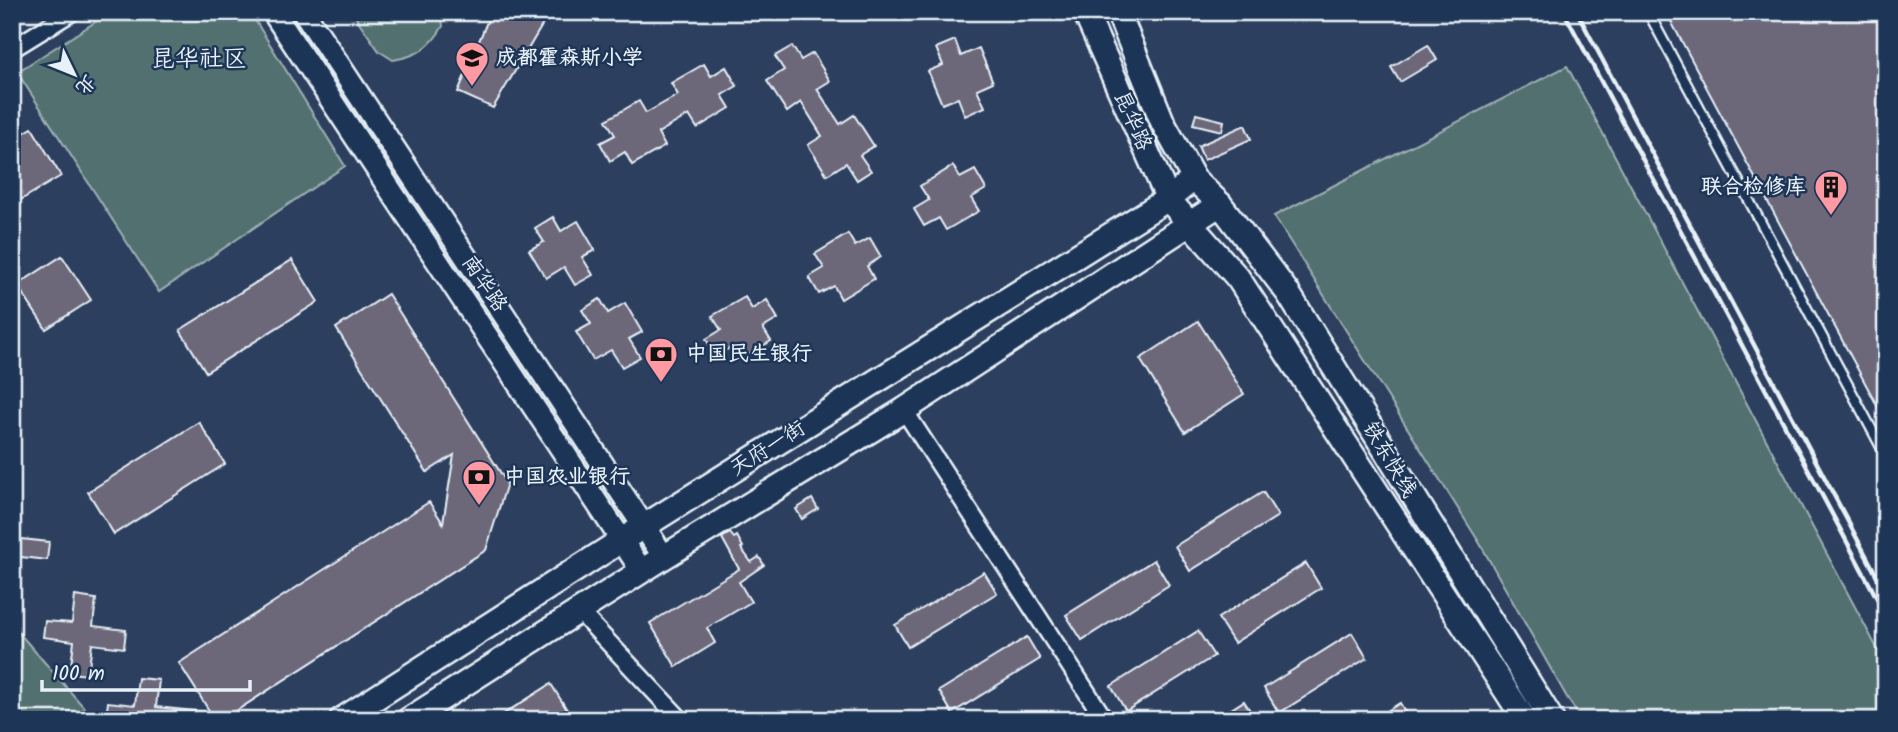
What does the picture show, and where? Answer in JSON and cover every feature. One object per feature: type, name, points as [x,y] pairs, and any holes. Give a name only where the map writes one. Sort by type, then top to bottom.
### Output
[{"type":"main road","name":"昆华路","points":[[1084,12],[1168,199],[1190,224]]},
{"type":"main road","name":"昆华路","points":[[1118,12],[1163,123],[1194,178],[1220,204]]},
{"type":"main road","name":"天府一街","points":[[341,720],[622,540],[1168,199],[1194,178]]},
{"type":"main road","name":"天府一街","points":[[408,720],[664,557],[904,410],[1220,204]]},
{"type":"main road","name":"铁东快线","points":[[1220,204],[1288,293],[1552,720]]},
{"type":"main road","name":"铁东快线","points":[[1190,224],[1238,278],[1525,720]]},
{"type":"street","points":[[12,49],[72,12]]},
{"type":"street","points":[[273,12],[642,571]]},
{"type":"street","name":"南华路","points":[[304,12],[664,557]]},
{"type":"street","points":[[904,410],[1105,720]]},
{"type":"street","points":[[579,611],[681,720]]},
{"type":"lane","points":[[1648,12],[1886,456]]},
{"type":"green space","points":[[111,12],[250,12],[345,166],[159,292],[17,72]]},
{"type":"green space","points":[[352,12],[441,12],[443,26],[434,40],[423,49],[393,60],[379,51]]},
{"type":"green space","points":[[1567,66],[1886,665],[1886,720],[1582,720],[1479,542],[1274,216]]},
{"type":"green space","points":[[12,625],[95,720],[12,720]]},
{"type":"building","points":[[491,12],[550,12],[493,108],[458,92]]},
{"type":"building","name":"联合检修库","points":[[1666,12],[1886,12],[1886,422]]},
{"type":"building","points":[[955,40],[961,56],[979,48],[993,82],[977,89],[985,107],[965,116],[958,98],[942,104],[928,71],[943,65],[936,48]]},
{"type":"building","points":[[1428,45],[1437,60],[1400,82],[1391,67]]},
{"type":"building","points":[[792,46],[801,60],[813,53],[830,81],[817,89],[840,124],[854,115],[874,146],[860,155],[871,171],[857,180],[846,163],[827,175],[808,145],[822,136],[801,102],[787,112],[767,81],[784,70],[775,56]]},
{"type":"building","points":[[704,64],[711,76],[726,67],[737,86],[722,95],[730,108],[697,128],[689,115],[658,133],[665,146],[632,165],[625,152],[610,161],[600,143],[615,135],[606,120],[639,101],[646,113],[678,95],[671,83]]},
{"type":"building","points":[[1196,114],[1224,121],[1222,131],[1193,124]]},
{"type":"building","points":[[1245,125],[1251,139],[1204,160],[1198,146]]},
{"type":"building","points":[[32,128],[61,176],[19,201],[12,190],[12,140]]},
{"type":"building","points":[[953,166],[960,178],[975,170],[986,189],[971,198],[979,211],[946,230],[939,218],[924,226],[914,209],[929,200],[920,186]]},
{"type":"building","points":[[553,217],[561,231],[578,221],[595,250],[582,257],[593,275],[575,285],[564,267],[546,278],[529,250],[544,242],[535,228]]},
{"type":"building","points":[[848,234],[855,246],[870,238],[881,257],[867,266],[874,279],[841,299],[834,286],[819,294],[809,277],[824,268],[815,254]]},
{"type":"building","points":[[62,256],[91,300],[46,329],[17,285]]},
{"type":"building","points":[[292,260],[318,302],[206,372],[180,330]]},
{"type":"building","points":[[388,294],[507,483],[486,550],[222,720],[215,720],[179,663],[429,502],[443,523],[454,455],[427,472],[336,328]]},
{"type":"building","points":[[745,297],[752,309],[767,300],[778,319],[763,328],[771,341],[738,361],[730,348],[716,356],[706,339],[721,330],[712,316]]},
{"type":"building","points":[[600,299],[608,313],[625,303],[642,332],[629,339],[640,357],[622,367],[611,350],[593,360],[576,332],[591,324],[582,310]]},
{"type":"building","points":[[1198,321],[1244,394],[1185,432],[1140,359]]},
{"type":"building","points":[[199,422],[225,464],[114,534],[88,492]]},
{"type":"building","points":[[1263,492],[1278,516],[1190,571],[1175,546]]},
{"type":"building","points":[[812,499],[818,509],[802,519],[796,509]]},
{"type":"building","points":[[730,533],[734,538],[737,536],[743,547],[741,548],[751,562],[759,557],[764,565],[739,582],[751,602],[707,628],[715,643],[676,667],[650,623],[739,569],[722,538]]},
{"type":"building","points":[[12,538],[49,542],[47,560],[12,556]]},
{"type":"building","points":[[1154,560],[1169,585],[1082,640],[1066,615]]},
{"type":"building","points":[[1306,563],[1321,588],[1234,643],[1218,618]]},
{"type":"building","points":[[984,572],[997,593],[908,647],[895,625]]},
{"type":"building","points":[[75,596],[96,599],[93,626],[126,630],[124,648],[92,644],[88,675],[70,673],[74,641],[43,637],[45,621],[72,623]]},
{"type":"building","points":[[1198,631],[1214,656],[1126,711],[1111,686]]},
{"type":"building","points":[[1352,633],[1367,658],[1279,713],[1264,688]]},
{"type":"building","points":[[1027,637],[1040,659],[952,713],[939,691]]},
{"type":"building","points":[[138,678],[159,680],[156,707],[203,712],[202,720],[106,718],[108,702],[135,705]]},
{"type":"building","points":[[551,684],[569,713],[558,720],[494,720]]},
{"type":"building","points":[[1244,701],[1256,720],[1214,720]]},
{"type":"building","points":[[1400,703],[1410,720],[1373,720]]},
{"type":"railway","points":[[1564,12],[1886,615]]},
{"type":"railway","points":[[1577,12],[1886,593]]},
{"type":"place","name":"成都霍森斯小学","points":[[472,88]]},
{"type":"place","name":"联合检修库","points":[[1831,217]]},
{"type":"place","name":"中国民生银行","points":[[661,384]]},
{"type":"place","name":"中国农业银行","points":[[479,507]]},
{"type":"district","name":"昆华社区","points":[[199,59]]}]
